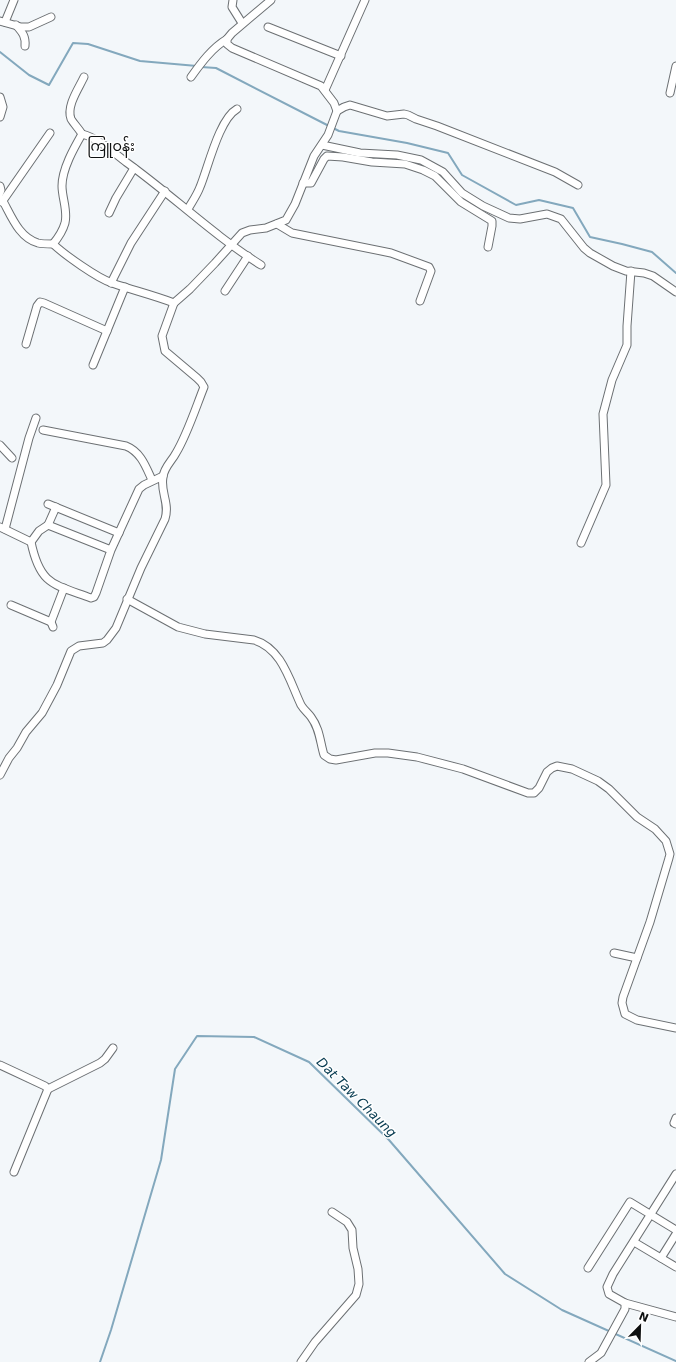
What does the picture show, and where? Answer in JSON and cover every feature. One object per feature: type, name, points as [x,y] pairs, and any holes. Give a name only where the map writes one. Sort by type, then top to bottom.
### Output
[{"type":"street","points":[[14,0],[2,22],[21,27],[29,27],[51,17]]},
{"type":"street","points":[[233,0],[232,7],[242,23]]},
{"type":"street","points":[[191,77],[198,66],[220,43],[227,39],[242,23],[271,0]]},
{"type":"street","points":[[327,87],[365,0]]},
{"type":"street","points":[[16,25],[24,34],[26,39],[25,46]]},
{"type":"street","points":[[268,27],[341,56]]},
{"type":"street","points":[[227,39],[227,44],[232,48],[321,86],[327,87]]},
{"type":"street","points":[[670,93],[676,66]]},
{"type":"street","points":[[84,77],[72,102],[70,113],[72,121],[82,134],[96,140],[165,191],[231,245],[261,265]]},
{"type":"street","points":[[327,87],[337,111]]},
{"type":"street","points":[[0,97],[3,107],[0,117]]},
{"type":"street","points":[[0,775],[26,732],[42,713],[57,685],[71,651],[79,646],[103,643],[116,628],[127,599],[166,515],[167,511],[163,490],[163,476],[165,469],[180,445],[204,387],[197,378],[165,351],[162,336],[174,303],[190,289],[242,233],[250,230],[266,228],[286,220],[291,212],[314,156],[328,135],[337,111],[350,105],[387,116],[408,115],[420,121],[437,126],[555,172],[578,185]]},
{"type":"street","points":[[188,209],[200,188],[216,142],[227,119],[237,110]]},
{"type":"street","points":[[50,133],[1,200],[16,226],[25,235],[37,243],[54,244],[60,251],[111,283],[174,303]]},
{"type":"street","points":[[54,244],[65,222],[66,215],[62,186],[64,175],[82,134]]},
{"type":"street","points":[[322,145],[360,153],[397,155],[421,160],[443,172],[462,193],[483,206],[509,218],[520,219],[547,214],[561,219],[584,248],[590,253],[614,266],[653,276],[676,292]]},
{"type":"street","points":[[303,183],[311,183],[327,156],[338,156],[372,162],[405,164],[413,166],[435,176],[462,202],[492,221],[488,247]]},
{"type":"street","points":[[110,213],[116,198],[134,168]]},
{"type":"street","points":[[0,186],[0,193]]},
{"type":"street","points":[[111,283],[130,243],[165,191]]},
{"type":"street","points":[[277,224],[292,233],[392,252],[429,267],[431,271],[420,302]]},
{"type":"street","points":[[225,291],[248,256]]},
{"type":"street","points":[[581,543],[606,485],[604,414],[612,380],[627,345],[631,271]]},
{"type":"street","points":[[93,365],[126,287]]},
{"type":"street","points":[[26,344],[37,306],[40,302],[107,331]]},
{"type":"street","points":[[31,542],[3,528],[36,418]]},
{"type":"street","points":[[43,430],[126,446],[133,449],[141,457],[152,480]]},
{"type":"street","points":[[0,444],[12,458]]},
{"type":"street","points":[[56,507],[48,525],[39,531],[31,542],[34,558],[41,573],[49,581],[91,598],[96,594],[111,550],[139,489],[152,480],[163,476]]},
{"type":"street","points":[[48,504],[119,533]]},
{"type":"street","points":[[48,525],[111,550]]},
{"type":"street","points":[[11,605],[52,624],[64,588]]},
{"type":"street","points":[[127,599],[178,627],[205,634],[254,640],[262,642],[271,648],[290,678],[303,709],[311,717],[320,734],[324,755],[330,759],[336,760],[375,753],[410,756],[463,769],[528,793],[534,793],[539,788],[547,772],[552,768],[564,766],[598,781],[609,789],[637,817],[662,835],[673,854],[623,997],[622,1003],[625,1014],[637,1020],[676,1028]]},
{"type":"street","points":[[614,953],[637,958]]},
{"type":"street","points":[[14,1172],[48,1089],[100,1063],[113,1048]]},
{"type":"street","points":[[0,1065],[45,1086],[48,1089]]},
{"type":"street","points":[[676,1118],[674,1123],[676,1124]]},
{"type":"street","points":[[676,1174],[613,1274],[608,1287],[609,1294],[625,1303],[676,1317]]},
{"type":"street","points":[[588,1268],[630,1202],[676,1230]]},
{"type":"street","points":[[301,1362],[315,1342],[356,1295],[359,1284],[358,1270],[352,1248],[352,1230],[347,1222],[332,1212]]},
{"type":"street","points":[[661,1258],[676,1234]]},
{"type":"street","points":[[634,1242],[676,1268]]},
{"type":"street","points":[[589,1362],[601,1353],[625,1309],[625,1303]]},
{"type":"waterway","points":[[0,52],[29,75],[49,85],[73,43],[88,44],[140,61],[197,66]]},
{"type":"waterway","points":[[201,67],[216,68],[329,126]]},
{"type":"waterway","points":[[333,128],[339,131],[407,143],[448,153],[462,175],[516,205],[539,200],[573,208],[590,237],[652,252],[676,273]]},
{"type":"waterway","name":"Dat Taw Chaung","points":[[100,1362],[111,1330],[161,1160],[175,1069],[197,1036],[254,1037],[309,1062],[389,1140],[505,1274],[562,1310],[676,1361]]},
{"type":"district","name":"ကြူဝန်း","points":[[111,146]]}]
